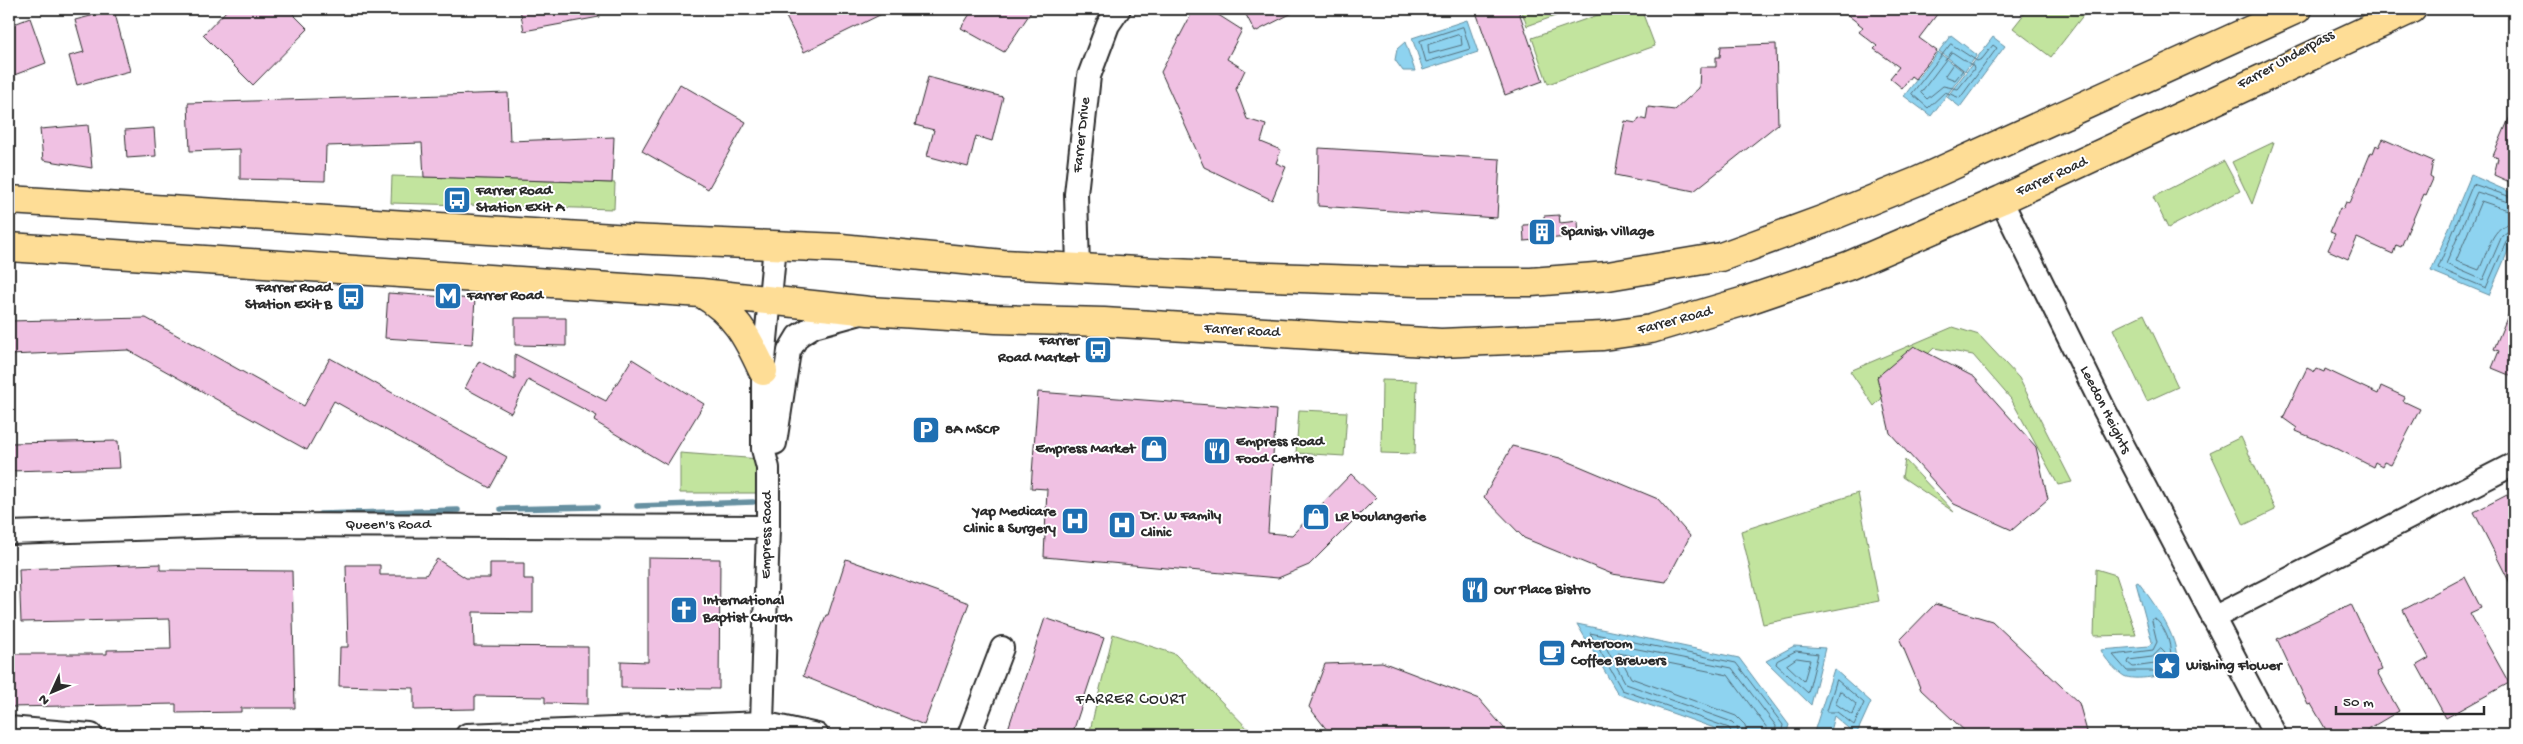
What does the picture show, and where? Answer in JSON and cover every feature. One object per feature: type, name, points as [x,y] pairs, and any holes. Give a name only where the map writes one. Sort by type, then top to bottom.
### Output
[{"type":"highway","points":[[9,200],[536,234],[841,248],[1002,264],[1078,268],[1408,282],[1531,282],[1608,276],[1721,257],[1918,181],[2270,16],[2297,9]]},
{"type":"highway","name":"Farrer Underpass","points":[[2194,111],[2378,9]]},
{"type":"highway","name":"Farrer Road","points":[[9,247],[701,293],[869,311],[996,319],[1104,322],[1441,343],[1603,336],[1651,330],[1848,266],[2001,200],[2412,9]]},
{"type":"highway","points":[[701,293],[717,302],[746,334],[763,371]]},
{"type":"street","name":"Farrer Drive","points":[[1078,268],[1076,194],[1089,76],[1108,25],[1119,9]]},
{"type":"street","name":"Leedon Heights","points":[[2001,200],[2104,411],[2275,735]]},
{"type":"street","name":"Empress Road","points":[[762,723],[768,527],[768,468],[764,449],[763,371],[775,246]]},
{"type":"street","name":"Empress Road","points":[[768,468],[774,450],[789,351],[798,336],[814,326],[869,311]]},
{"type":"street","points":[[2213,618],[2514,464]]},
{"type":"street","name":"Queen's Road","points":[[9,533],[258,525],[768,527]]},
{"type":"street","points":[[969,735],[1002,648]]},
{"type":"street","points":[[466,735],[762,723],[817,735]]},
{"type":"street","points":[[9,728],[91,735]]},
{"type":"green space","points":[[1521,9],[1575,9],[1527,26]]},
{"type":"green space","points":[[1615,9],[1641,9],[1655,46],[1548,84],[1532,38]]},
{"type":"green space","points":[[2028,9],[2088,9],[2051,57],[2013,28]]},
{"type":"green space","points":[[2274,142],[2252,204],[2232,162]]},
{"type":"green space","points":[[2224,161],[2240,191],[2168,228],[2153,197]]},
{"type":"green space","points":[[392,176],[615,183],[614,209],[391,203]]},
{"type":"green space","points":[[2144,314],[2178,387],[2147,401],[2113,329]]},
{"type":"green space","points":[[1953,327],[1979,335],[2019,378],[2072,482],[2058,485],[2011,399],[1973,355],[1934,348],[1874,406],[1850,371]]},
{"type":"green space","points":[[1382,380],[1417,381],[1415,454],[1381,453]]},
{"type":"green space","points":[[1299,410],[1347,412],[1344,456],[1296,453]]},
{"type":"green space","points":[[2241,437],[2275,510],[2244,525],[2210,452]]},
{"type":"green space","points":[[680,453],[760,459],[764,493],[680,493]]},
{"type":"green space","points":[[1905,460],[1954,512],[1902,477]]},
{"type":"green space","points":[[1858,493],[1879,601],[1763,624],[1741,531]]},
{"type":"green space","points":[[2096,569],[2116,575],[2136,635],[2094,636]]},
{"type":"green space","points":[[1113,634],[1175,654],[1254,735],[1089,735]]},
{"type":"water","points":[[1467,20],[1478,52],[1423,70],[1412,38]]},
{"type":"water","points":[[1951,35],[1977,55],[1965,71],[1939,51]]},
{"type":"water","points":[[1993,37],[2005,46],[1960,107],[1947,97]]},
{"type":"water","points":[[1405,42],[1415,71],[1403,71],[1395,60],[1397,49]]},
{"type":"water","points":[[1938,52],[1964,72],[1931,116],[1904,96]]},
{"type":"water","points":[[2471,175],[2514,194],[2514,242],[2512,242],[2489,295],[2431,271]]},
{"type":"water","points":[[2138,582],[2166,623],[2175,647],[2176,658],[2174,667],[2158,676],[2135,678],[2124,676],[2114,668],[2101,650],[2149,646],[2152,642],[2136,583]]},
{"type":"water","points":[[1577,624],[1739,658],[1789,725],[1786,735],[1734,735],[1618,694]]},
{"type":"water","points":[[1794,646],[1825,648],[1811,705],[1766,661]]},
{"type":"water","points":[[1834,669],[1871,702],[1856,735],[1834,716],[1829,735],[1813,735]]},
{"type":"building","points":[[228,9],[288,9],[308,29],[253,85],[203,35]]},
{"type":"building","points":[[520,9],[598,9],[599,17],[524,31]]},
{"type":"building","points":[[782,9],[892,9],[804,52]]},
{"type":"building","points":[[973,9],[1033,9],[1004,52],[961,28]]},
{"type":"building","points":[[1194,9],[1209,9],[1242,30],[1227,59],[1245,70],[1236,89],[1247,119],[1266,125],[1261,142],[1281,150],[1276,163],[1286,167],[1272,200],[1204,167],[1161,72]]},
{"type":"building","points":[[1243,9],[1300,9],[1255,32]]},
{"type":"building","points":[[1475,9],[1518,9],[1543,81],[1505,95]]},
{"type":"building","points":[[1840,9],[1941,9],[1919,38],[1937,51],[1915,79],[1911,76],[1902,88],[1890,78],[1899,67],[1874,49],[1877,46],[1859,32],[1863,27]]},
{"type":"building","points":[[114,10],[130,71],[77,85],[69,56],[84,52],[75,20]]},
{"type":"building","points":[[30,18],[46,63],[9,77],[9,26]]},
{"type":"building","points":[[1776,44],[1778,124],[1694,191],[1615,175],[1625,121],[1636,123],[1639,118],[1646,120],[1648,107],[1675,110],[1699,88],[1700,67],[1716,67],[1716,57],[1720,57],[1721,46]]},
{"type":"building","points":[[928,77],[1003,97],[992,141],[976,136],[968,167],[927,156],[934,130],[915,125]]},
{"type":"building","points":[[680,84],[746,122],[708,189],[642,151]]},
{"type":"building","points":[[508,93],[510,141],[614,137],[612,183],[424,177],[422,143],[326,146],[325,181],[240,179],[240,149],[190,151],[188,103]]},
{"type":"building","points":[[2514,107],[2514,184],[2494,175],[2498,158],[2493,156]]},
{"type":"building","points":[[88,125],[92,168],[43,160],[40,129]]},
{"type":"building","points":[[154,128],[156,156],[127,158],[125,130]]},
{"type":"building","points":[[2383,139],[2433,161],[2430,177],[2433,179],[2426,195],[2424,194],[2401,247],[2396,245],[2393,254],[2357,238],[2348,259],[2328,250],[2335,234],[2330,232],[2340,208],[2343,209],[2346,202],[2350,203],[2371,152],[2373,153],[2376,145],[2379,147]]},
{"type":"building","points":[[1319,148],[1500,159],[1497,218],[1318,206]]},
{"type":"building","name":"Spanish Village","points":[[1559,215],[1560,223],[1578,221],[1579,236],[1524,241],[1523,225],[1544,224],[1544,216]]},
{"type":"building","points":[[388,293],[475,299],[472,344],[385,338]]},
{"type":"building","points":[[2514,301],[2514,377],[2492,368],[2499,351],[2494,349]]},
{"type":"building","points":[[146,318],[304,406],[330,358],[507,457],[490,488],[334,401],[307,450],[128,350],[9,355],[9,321]]},
{"type":"building","points":[[515,318],[566,318],[566,346],[515,345]]},
{"type":"building","points":[[1914,346],[1974,377],[2036,447],[2048,499],[2012,530],[1954,504],[1890,433],[1877,377]]},
{"type":"building","points":[[515,354],[606,401],[632,359],[704,404],[667,465],[594,421],[597,416],[528,380],[511,413],[465,388],[479,361],[515,380]]},
{"type":"building","points":[[2307,368],[2315,372],[2317,369],[2324,372],[2325,369],[2378,394],[2381,386],[2405,397],[2403,401],[2420,409],[2391,465],[2384,462],[2382,466],[2375,462],[2373,467],[2334,447],[2296,431],[2297,428],[2283,418]]},
{"type":"building","points":[[1038,392],[1276,410],[1268,533],[1292,535],[1351,474],[1376,498],[1309,565],[1278,578],[1044,557],[1047,489],[1031,488]]},
{"type":"building","points":[[118,441],[120,468],[9,471],[9,443]]},
{"type":"building","points":[[1512,446],[1560,458],[1658,499],[1690,536],[1666,582],[1612,574],[1524,538],[1484,497]]},
{"type":"building","points":[[2507,495],[2514,509],[2514,591],[2474,512]]},
{"type":"building","name":"International Baptist Church","points":[[648,558],[720,559],[719,689],[621,688],[621,661],[648,662]]},
{"type":"building","points":[[437,559],[466,578],[490,578],[490,563],[524,563],[524,579],[533,579],[533,613],[473,612],[474,646],[588,647],[588,704],[545,703],[545,697],[475,696],[475,709],[414,710],[414,688],[339,686],[340,647],[348,647],[346,565],[380,565],[380,575],[426,575]]},
{"type":"building","points":[[846,559],[969,603],[924,725],[803,676],[826,615],[828,615]]},
{"type":"building","points":[[160,564],[160,570],[292,571],[295,708],[241,708],[241,712],[176,713],[176,704],[9,707],[9,654],[107,654],[107,650],[171,649],[170,619],[21,622],[19,569]]},
{"type":"building","points":[[2465,577],[2481,608],[2470,613],[2509,683],[2446,718],[2417,665],[2429,658],[2403,610]]},
{"type":"building","points":[[1935,604],[1992,621],[2079,703],[2088,735],[1969,735],[1921,690],[1900,640]]},
{"type":"building","points":[[2351,604],[2382,670],[2377,672],[2399,711],[2358,735],[2329,735],[2311,704],[2308,705],[2277,639]]},
{"type":"building","points":[[1045,618],[1104,638],[1072,735],[1006,735]]},
{"type":"building","points":[[1382,662],[1479,699],[1510,735],[1331,735],[1309,707],[1325,664]]},
{"type":"waterway","points":[[637,506],[753,502]]},
{"type":"waterway","points":[[501,509],[597,507]]},
{"type":"waterway","points":[[320,514],[458,510]]},
{"type":"place","name":"Farrer Road Station Exit A","points":[[457,200]]},
{"type":"place","name":"Spanish Village","points":[[1542,232]]},
{"type":"place","name":"Farrer Road","points":[[448,296]]},
{"type":"place","name":"Farrer Road Station Exit B","points":[[351,297]]},
{"type":"place","name":"Farrer Road Market","points":[[1098,350]]},
{"type":"place","name":"8A MSCP","points":[[926,430]]},
{"type":"place","name":"Empress Market","points":[[1154,449]]},
{"type":"place","name":"Empress Road Food Centre","points":[[1217,451]]},
{"type":"place","name":"LR boulangerie","points":[[1316,517]]},
{"type":"place","name":"Yap Medicare Clinic & Surgery","points":[[1075,521]]},
{"type":"place","name":"Dr. W Family Clinic","points":[[1122,525]]},
{"type":"place","name":"Our Place Bistro","points":[[1475,590]]},
{"type":"place","name":"International Baptist Church","points":[[684,610]]},
{"type":"place","name":"Anteroom Coffee Brewers","points":[[1552,653]]},
{"type":"place","name":"Wishing Flower","points":[[2167,666]]},
{"type":"district","name":"FARRER COURT","points":[[1131,700]]}]
